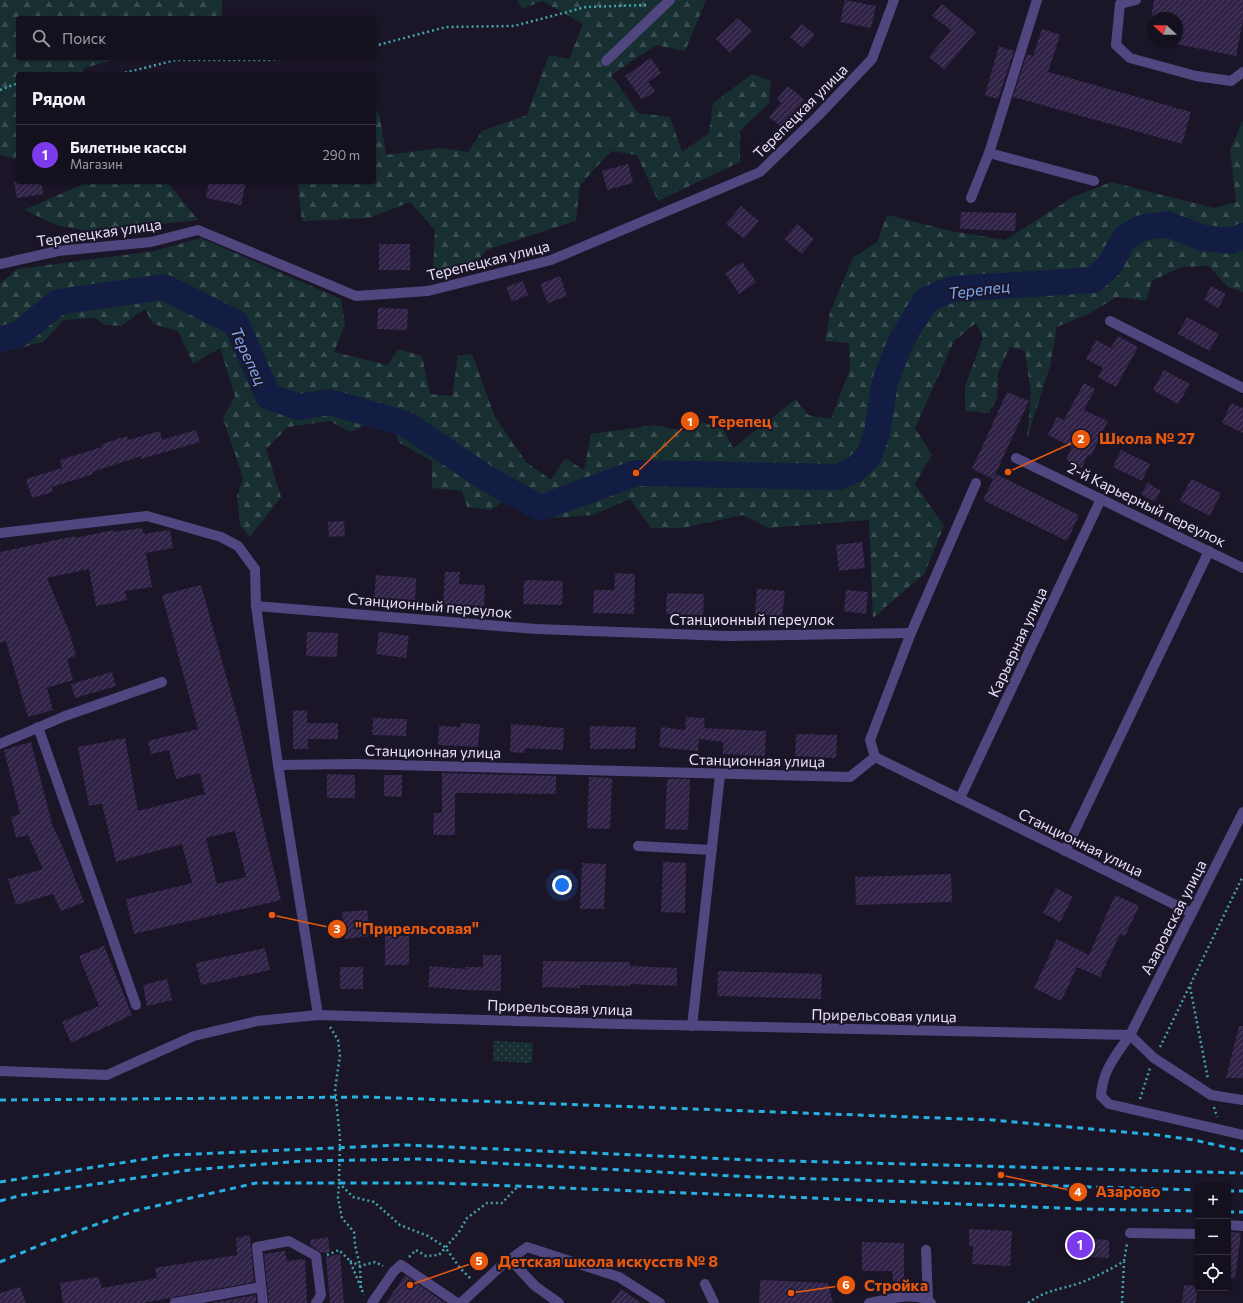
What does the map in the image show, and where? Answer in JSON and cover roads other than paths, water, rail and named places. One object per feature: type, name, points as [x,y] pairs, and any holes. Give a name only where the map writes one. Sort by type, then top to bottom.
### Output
[{"type":"street","name":"Терепецкая улица","points":[[0,264],[58,251],[151,242],[198,230],[356,296],[428,292],[551,260],[760,172],[818,116],[872,59],[894,0]]},
{"type":"street","points":[[971,198],[989,153],[1037,0]]},
{"type":"street","points":[[1136,0],[1120,4],[1116,45],[1130,58],[1196,76],[1231,81],[1243,72]]},
{"type":"street","points":[[606,61],[668,2]]},
{"type":"street","points":[[989,153],[1094,181]]},
{"type":"street","points":[[1110,320],[1243,388]]},
{"type":"street","name":"2-й Карьерный переулок","points":[[1016,458],[1243,568]]},
{"type":"street","points":[[876,758],[870,740],[911,633],[976,483]]},
{"type":"street","name":"Карьерная улица","points":[[960,798],[1101,499]]},
{"type":"street","points":[[0,533],[147,516],[221,537],[238,546],[255,569],[256,606],[278,765],[318,1015]]},
{"type":"street","points":[[1065,851],[1209,551]]},
{"type":"street","name":"Станционный переулок","points":[[256,606],[536,629],[728,636],[911,633]]},
{"type":"street","points":[[0,744],[38,727],[162,682]]},
{"type":"street","points":[[38,727],[136,1005]]},
{"type":"street","name":"Станционная улица","points":[[278,765],[371,764],[626,770],[720,775],[850,777],[876,758],[1192,913]]},
{"type":"street","points":[[692,1026],[720,775]]},
{"type":"street","name":"Азаровская улица","points":[[1243,812],[1130,1035],[1111,1062],[1102,1082],[1101,1096],[1109,1104],[1243,1135]]},
{"type":"street","points":[[638,846],[712,850]]},
{"type":"street","name":"Прирельсовая улица","points":[[0,1071],[108,1075],[194,1036],[256,1020],[318,1015],[692,1026],[1130,1035]]},
{"type":"street","points":[[1130,1035],[1154,1058],[1211,1095],[1243,1100]]},
{"type":"street","points":[[1231,1224],[1243,1226]]},
{"type":"street","points":[[1130,1233],[1195,1234]]},
{"type":"street","points":[[263,1303],[257,1247],[289,1241],[316,1256],[321,1295],[316,1303]]},
{"type":"street","points":[[461,1303],[510,1259],[527,1247],[619,1277],[660,1303]]},
{"type":"street","points":[[869,1303],[913,1296],[930,1302],[926,1250]]},
{"type":"street","points":[[510,1259],[535,1286],[559,1303]]},
{"type":"street","points":[[369,1300],[398,1268],[457,1303]]},
{"type":"street","points":[[705,1284],[714,1303]]},
{"type":"street","points":[[175,1303],[261,1287]]},
{"type":"waterway","name":"Терепец","points":[[0,339],[18,335],[58,302],[164,287],[236,323],[268,396],[299,407],[330,402],[406,424],[486,478],[540,508],[636,473],[838,477],[854,470],[869,456],[877,433],[885,381],[902,339],[926,300],[952,289],[1093,280],[1109,266],[1124,239],[1141,228],[1167,224],[1203,238],[1231,241],[1243,236]]},
{"type":"railway","points":[[0,1100],[367,1097],[993,1120],[1158,1135],[1194,1140],[1243,1151]]},
{"type":"railway","points":[[0,1182],[171,1155],[402,1145],[754,1160],[1243,1173]]},
{"type":"railway","points":[[0,1201],[22,1195],[190,1170],[302,1161],[418,1159],[752,1177],[1195,1190]]},
{"type":"railway","points":[[0,1262],[50,1241],[134,1211],[256,1183],[439,1183],[1084,1209],[1195,1211]]},
{"type":"railway","points":[[1231,1191],[1243,1191]]},
{"type":"railway","points":[[1231,1212],[1243,1212]]},
{"type":"place","name":"Школа № 27","points":[[1008,472]]},
{"type":"place","name":"Терепец","points":[[636,473]]},
{"type":"place","name":"\"Прирельсовая\"","points":[[272,915]]},
{"type":"place","name":"Азарово","points":[[1001,1175]]},
{"type":"place","name":"Билетные кассы","points":[[1080,1245]]},
{"type":"place","name":"Детская школа искусств № 8","points":[[410,1285]]},
{"type":"place","name":"Стройка","points":[[791,1293]]}]
